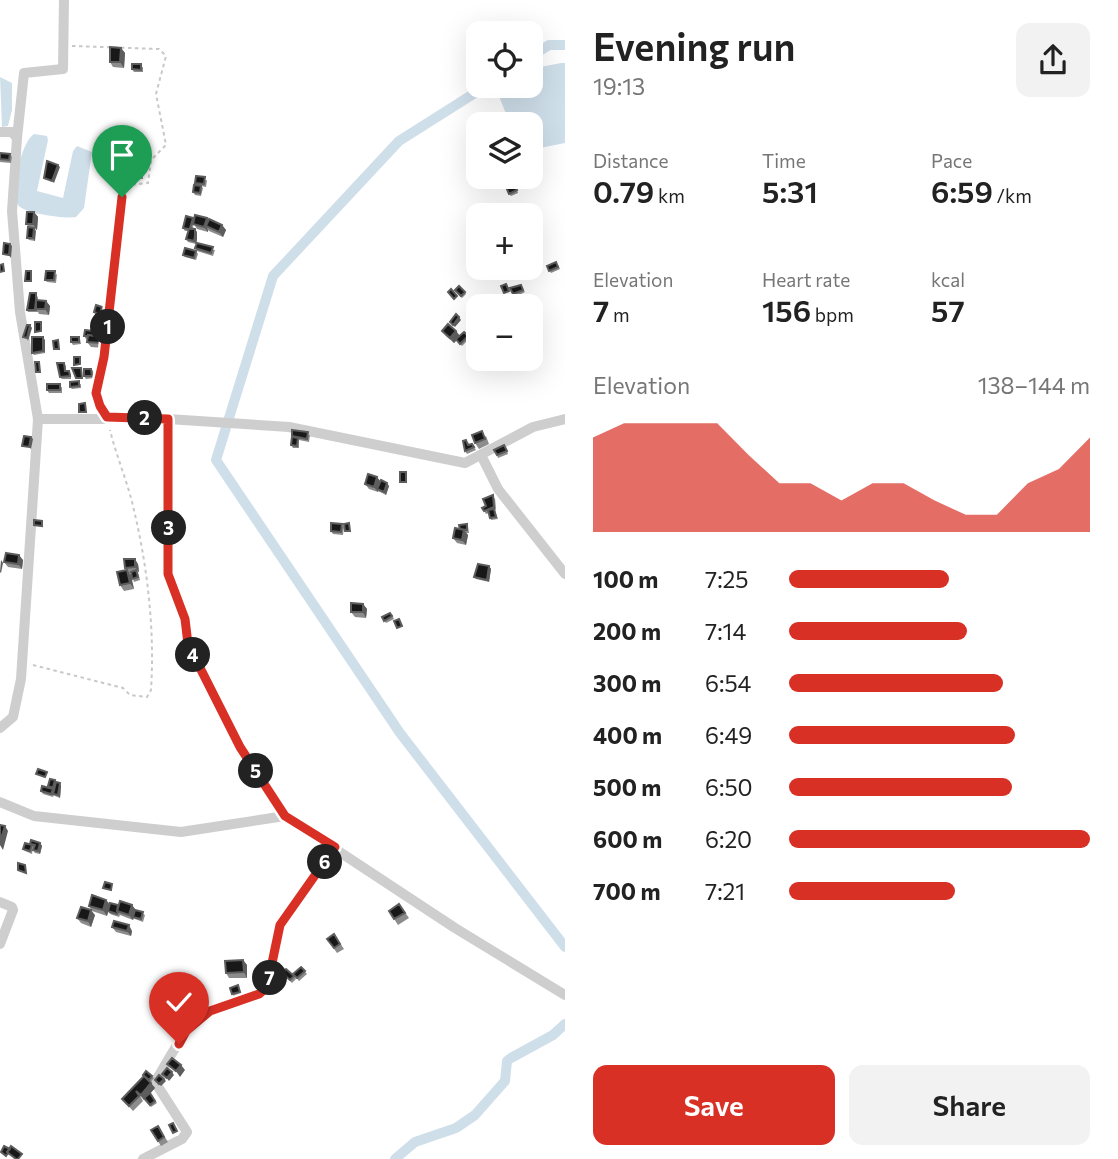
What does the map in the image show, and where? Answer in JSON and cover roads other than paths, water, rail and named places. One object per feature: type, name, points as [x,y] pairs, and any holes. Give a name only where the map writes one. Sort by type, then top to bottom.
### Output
[{"type":"street","points":[[0,728],[13,717],[22,663],[38,419],[20,312],[12,211],[17,138],[24,73],[63,69],[64,0]]},
{"type":"street","points":[[0,132],[12,132],[17,138]]},
{"type":"street","points":[[38,419],[107,417],[289,426],[465,463],[533,427],[565,419]]},
{"type":"street","points":[[168,419],[168,574],[185,619],[188,644],[240,747],[285,816],[455,928],[565,995]]},
{"type":"street","points":[[481,454],[499,489],[565,574]]},
{"type":"street","points":[[0,802],[34,816],[181,832],[285,816]]},
{"type":"street","points":[[143,1159],[182,1139],[187,1132],[155,1082],[186,1031],[210,1011],[259,994],[267,987],[280,925],[335,847]]},
{"type":"street","points":[[0,902],[12,906],[13,910],[0,944]]},
{"type":"waterway","points":[[543,49],[549,45],[565,45]]},
{"type":"waterway","points":[[467,98],[399,141],[273,276],[216,460],[400,733],[565,947]]},
{"type":"waterway","points":[[395,1159],[415,1142],[456,1128],[475,1115],[505,1081],[507,1061],[553,1035],[565,1024]]}]
